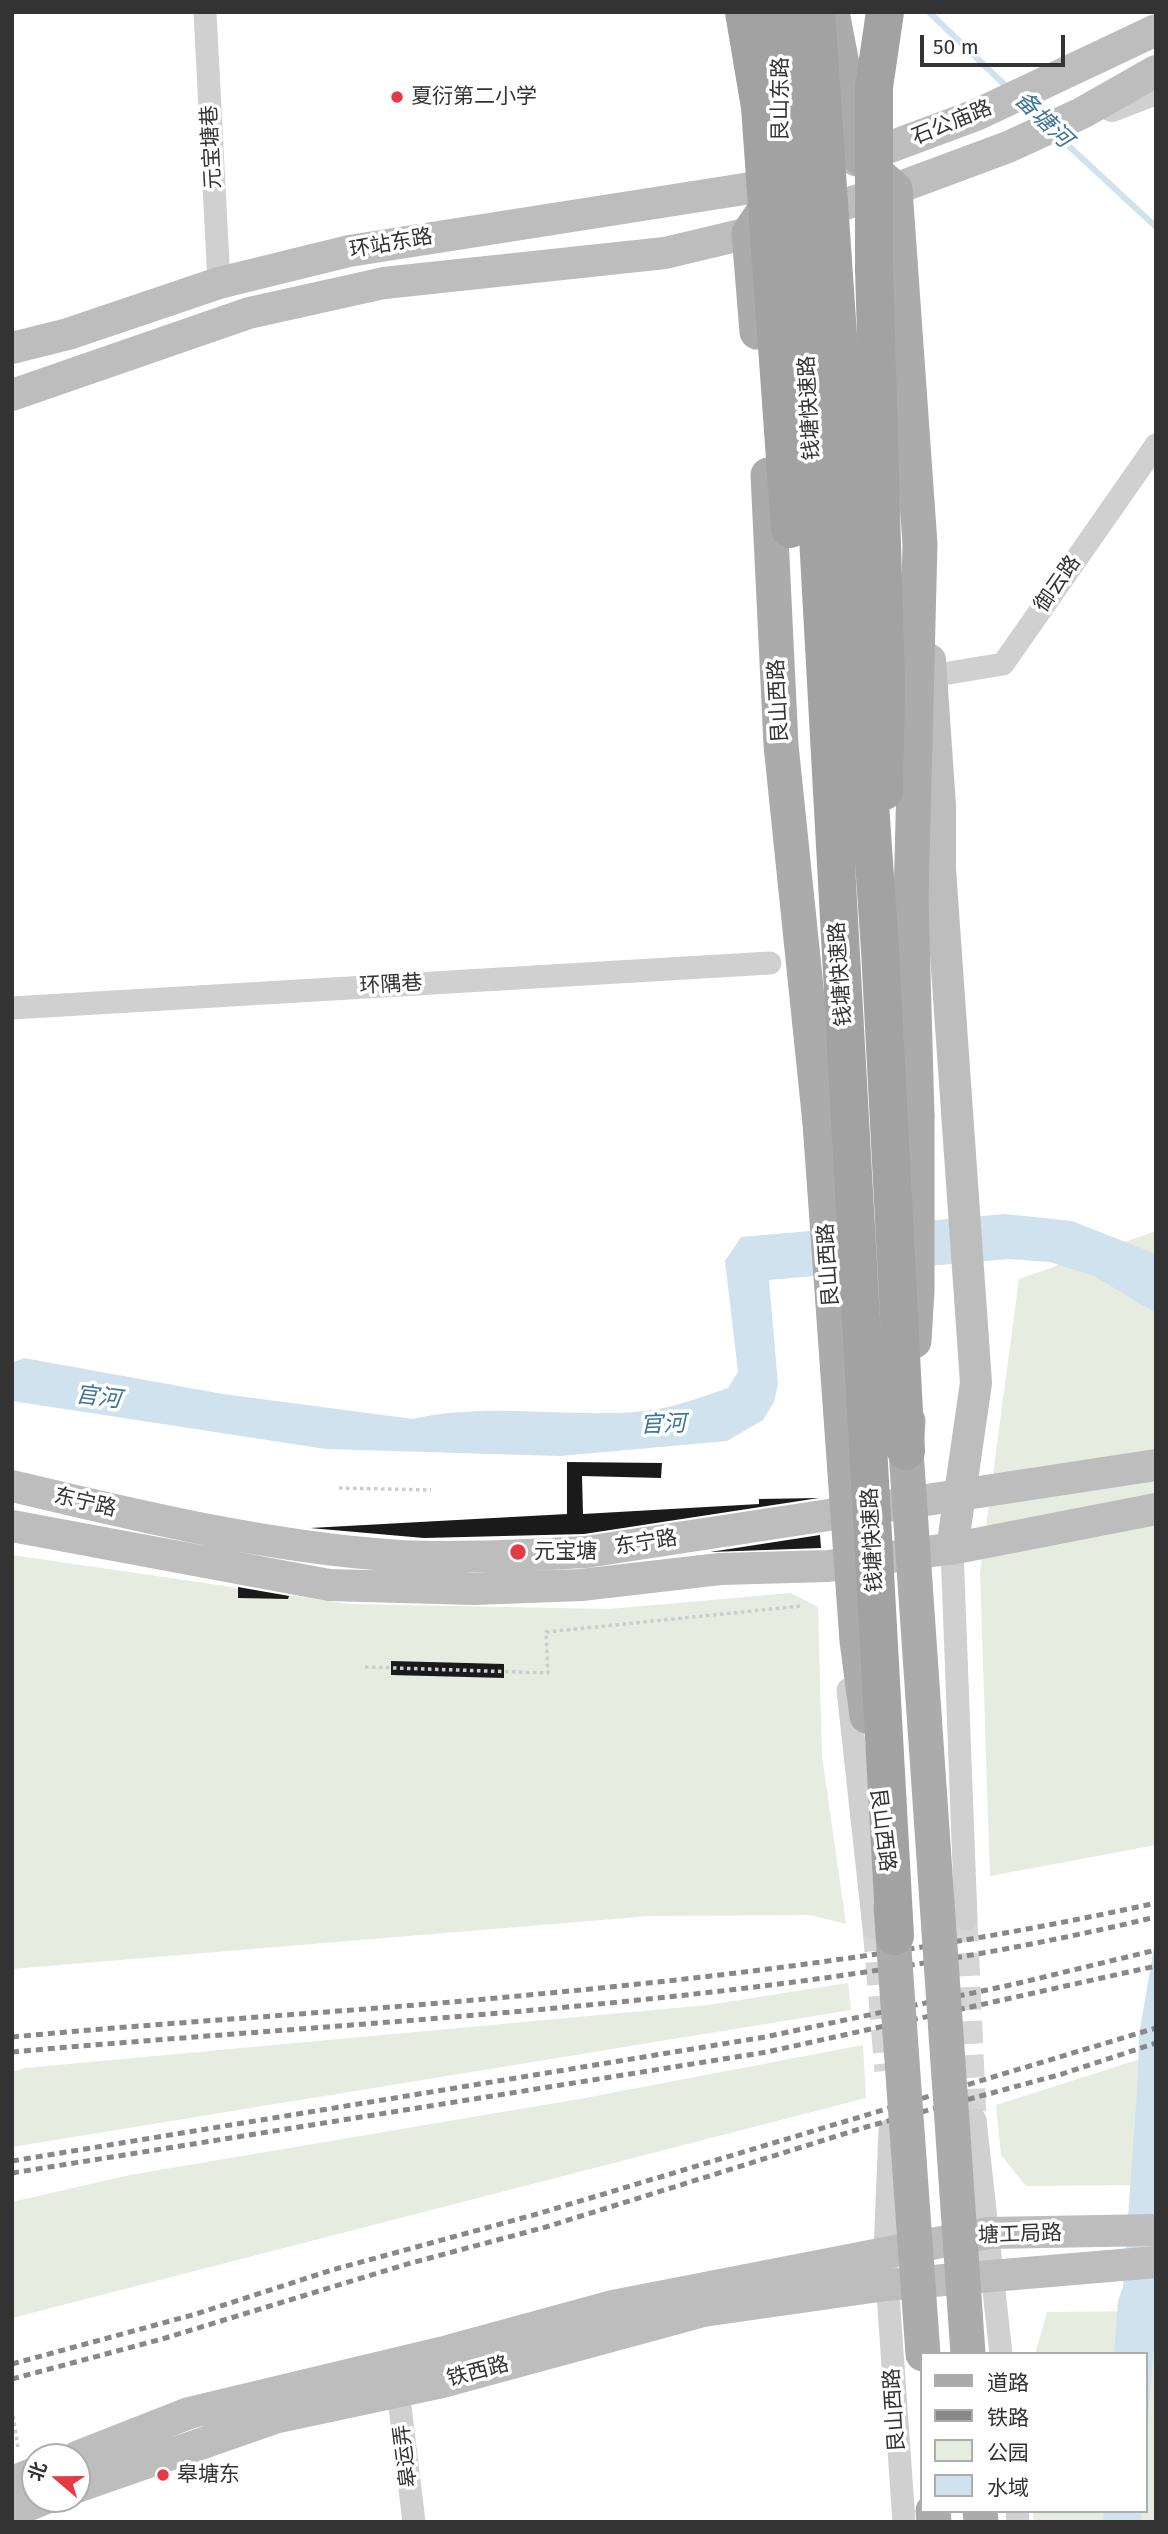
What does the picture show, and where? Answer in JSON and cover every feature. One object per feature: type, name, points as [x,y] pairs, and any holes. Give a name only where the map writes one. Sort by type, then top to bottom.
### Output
[{"type":"highway","points":[[744,12],[760,107]]},
{"type":"highway","points":[[752,12],[810,793],[849,1088]]},
{"type":"highway","name":"钱塘快速路","points":[[780,12],[802,246],[849,1088],[885,1932]]},
{"type":"highway","name":"钱塘快速路","points":[[816,12],[880,950],[906,1451]]},
{"type":"highway","points":[[867,12],[874,87],[874,268],[886,683],[880,950]]},
{"type":"highway","points":[[874,87],[885,12]]},
{"type":"main road","name":"艮山东路","points":[[780,12],[781,185]]},
{"type":"main road","points":[[832,12],[860,158],[895,189],[940,806],[940,869],[976,1383],[962,1496],[952,1549]]},
{"type":"main road","name":"石公庙路","points":[[781,185],[976,115],[1156,30]]},
{"type":"main road","name":"石公庙路","points":[[749,233],[895,189],[1008,147],[1071,118],[1154,89]]},
{"type":"main road","name":"环站东路","points":[[12,348],[68,334],[219,282],[349,251],[474,229],[781,185]]},
{"type":"main road","points":[[749,233],[781,185]]},
{"type":"main road","name":"环站东路","points":[[12,395],[249,313],[384,283],[665,253],[749,233]]},
{"type":"main road","name":"艮山西路","points":[[749,233],[766,447],[781,745],[820,1123],[858,1642],[923,2352]]},
{"type":"main road","points":[[920,544],[911,899],[917,1116],[917,1290],[906,1451],[968,2352]]},
{"type":"main road","name":"东宁路","points":[[12,1486],[104,1508],[323,1549],[401,1556],[495,1557],[586,1552],[1156,1465]]},
{"type":"main road","name":"东宁路","points":[[12,1526],[329,1586],[514,1588],[581,1585],[720,1569],[834,1566],[952,1549],[1156,1508]]},
{"type":"main road","points":[[831,1516],[834,1566]]},
{"type":"main road","name":"塘工局路","points":[[885,2252],[988,2233],[1156,2230]]},
{"type":"main road","name":"铁西路","points":[[91,2452],[189,2413],[448,2351],[614,2306],[885,2252]]},
{"type":"main road","name":"塘工局路","points":[[886,2285],[1156,2262]]},
{"type":"main road","name":"铁西路","points":[[91,2482],[278,2417],[442,2382],[703,2311],[886,2285]]},
{"type":"street","name":"元宝塘巷","points":[[205,12],[219,282]]},
{"type":"street","name":"御云路","points":[[931,676],[1003,664],[1156,444]]},
{"type":"street","name":"环隅巷","points":[[12,1008],[770,963]]},
{"type":"street","points":[[952,1549],[966,1919]]},
{"type":"street","name":"艮山西路","points":[[834,1566],[885,1932]]},
{"type":"street","points":[[975,2120],[1001,2352]]},
{"type":"street","name":"艮山西路","points":[[890,2130],[886,2285],[904,2522]]},
{"type":"street","name":"皋运弄","points":[[398,2390],[414,2522]]},
{"type":"path","points":[[338,1488],[431,1490]]},
{"type":"path","points":[[365,1667],[548,1673],[546,1632],[801,1606]]},
{"type":"path","points":[[12,2409],[21,2443]]},
{"type":"green space","points":[[1156,1231],[1156,1845],[990,1876],[980,1572],[1019,1279]]},
{"type":"green space","points":[[12,1555],[349,1604],[609,1609],[791,1593],[818,1607],[822,1756],[846,1924],[810,1915],[650,1916],[12,1969]]},
{"type":"green space","points":[[848,1983],[851,2010],[12,2147],[12,2072],[25,2068],[708,2005]]},
{"type":"green space","points":[[863,2045],[866,2098],[12,2318],[12,2202],[130,2175],[585,2098]]},
{"type":"green space","points":[[1156,2054],[1156,2185],[1026,2186],[1001,2155],[996,2105]]},
{"type":"green space","points":[[1156,2311],[1156,2522],[1034,2522],[1033,2513],[1147,2513],[1147,2352],[1036,2352],[1047,2312]]},
{"type":"water","name":"官河","points":[[1005,1214],[1072,1221],[1156,1254],[1156,1313],[1094,1276],[1050,1262],[1008,1259],[769,1280],[778,1384],[774,1402],[763,1420],[727,1441],[560,1456],[326,1449],[12,1401],[12,1363],[24,1358],[223,1394],[413,1419],[470,1411],[616,1413],[655,1410],[728,1388],[738,1372],[725,1261],[741,1237]]},
{"type":"water","points":[[1156,1935],[1156,2321],[1147,2430],[1147,2352],[1114,2352],[1118,2301],[1123,2287],[1139,2035]]},
{"type":"water","points":[[1104,2513],[1142,2513],[1141,2522],[1103,2522]]},
{"type":"building","points":[[567,1462],[662,1463],[661,1478],[582,1476],[583,1514],[759,1504],[759,1499],[819,1498],[584,1534],[424,1538],[310,1528],[567,1514]]},
{"type":"building","points":[[820,1535],[821,1548],[710,1552]]},
{"type":"building","points":[[238,1587],[289,1596],[288,1599],[238,1598]]},
{"type":"building","points":[[391,1661],[504,1664],[504,1678],[391,1675]]},
{"type":"waterway","name":"备塘河","points":[[929,12],[1009,89]]},
{"type":"waterway","name":"备塘河","points":[[1024,104],[1042,121]]},
{"type":"waterway","name":"备塘河","points":[[1057,135],[1156,227]]},
{"type":"tunnel","points":[[966,1919],[975,2120]]},
{"type":"tunnel","points":[[874,1928],[886,2071]]},
{"type":"railway","points":[[12,2037],[482,1999],[778,1968],[930,1946],[1156,1903]]},
{"type":"railway","points":[[12,2052],[443,2018],[731,1990],[874,1971],[1016,1947],[1156,1917]]},
{"type":"railway","points":[[12,2161],[765,2037],[1015,1984],[1156,1950]]},
{"type":"railway","points":[[12,2173],[767,2052],[1156,1966]]},
{"type":"railway","points":[[12,2364],[196,2314],[332,2270],[537,2214],[1156,2028]]},
{"type":"railway","points":[[12,2379],[162,2339],[411,2263],[546,2227],[866,2127],[1062,2074],[1156,2043]]},
{"type":"place","name":"夏衍第二小学","points":[[397,97]]},
{"type":"place","name":"元宝塘","points":[[518,1552]]},
{"type":"place","name":"皋塘东","points":[[163,2475]]}]
